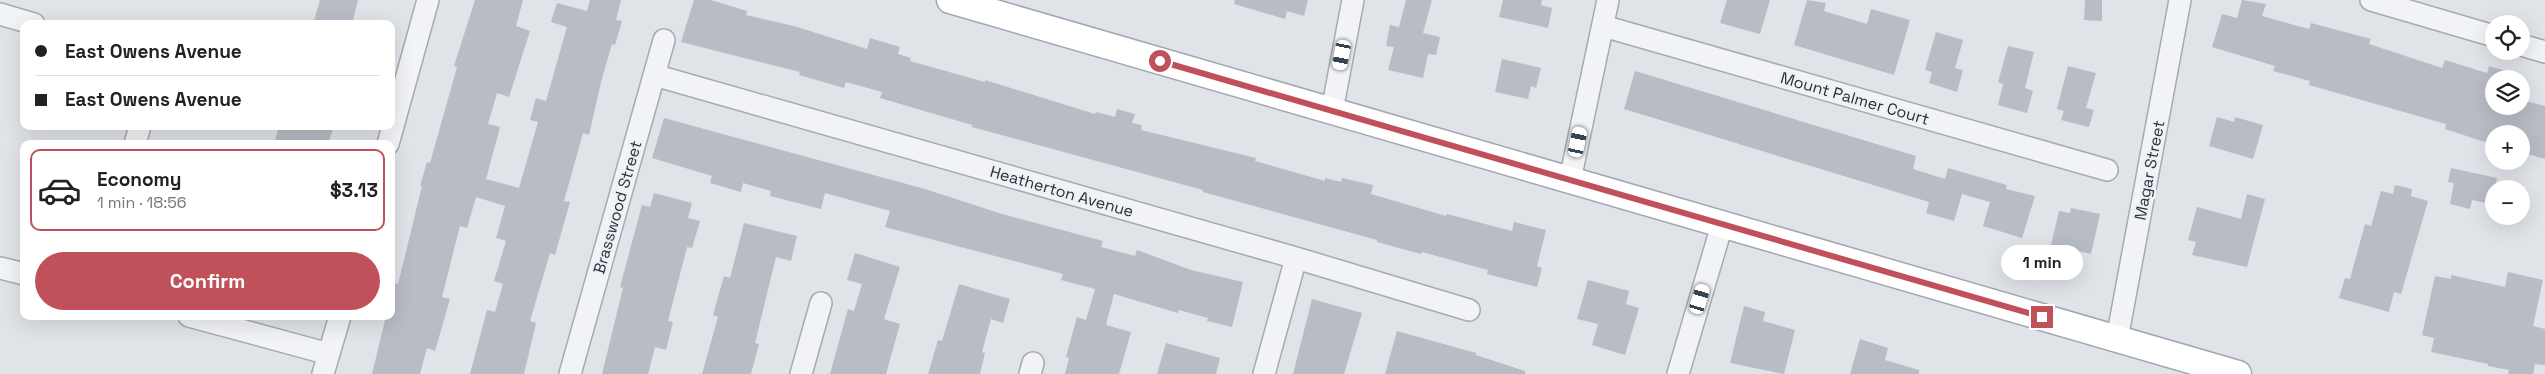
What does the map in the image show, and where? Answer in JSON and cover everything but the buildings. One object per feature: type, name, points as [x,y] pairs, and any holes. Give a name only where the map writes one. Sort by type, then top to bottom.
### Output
[{"type":"main road","points":[[950,0],[2238,374]]},
{"type":"street","points":[[395,119],[428,0]]},
{"type":"street","points":[[1332,111],[1353,0]]},
{"type":"street","points":[[1570,180],[1608,0]]},
{"type":"street","name":"Magar Street","points":[[2117,339],[2180,0]]},
{"type":"street","points":[[2371,0],[2485,33]]},
{"type":"street","points":[[0,14],[20,20]]},
{"type":"street","name":"Mount Palmer Court","points":[[1603,26],[2106,170]]},
{"type":"street","name":"Brasswood Street","points":[[570,374],[664,40]]},
{"type":"street","points":[[2530,47],[2545,52]]},
{"type":"street","name":"Heatherton Avenue","points":[[654,75],[1296,258],[1469,310]]},
{"type":"street","points":[[1678,374],[1722,225]]},
{"type":"street","points":[[1264,374],[1296,258]]},
{"type":"street","points":[[0,268],[20,273]]},
{"type":"street","points":[[801,374],[821,302]]},
{"type":"street","points":[[200,320],[326,364],[339,320]]},
{"type":"route","points":[[1160,61],[2042,317]]}]
